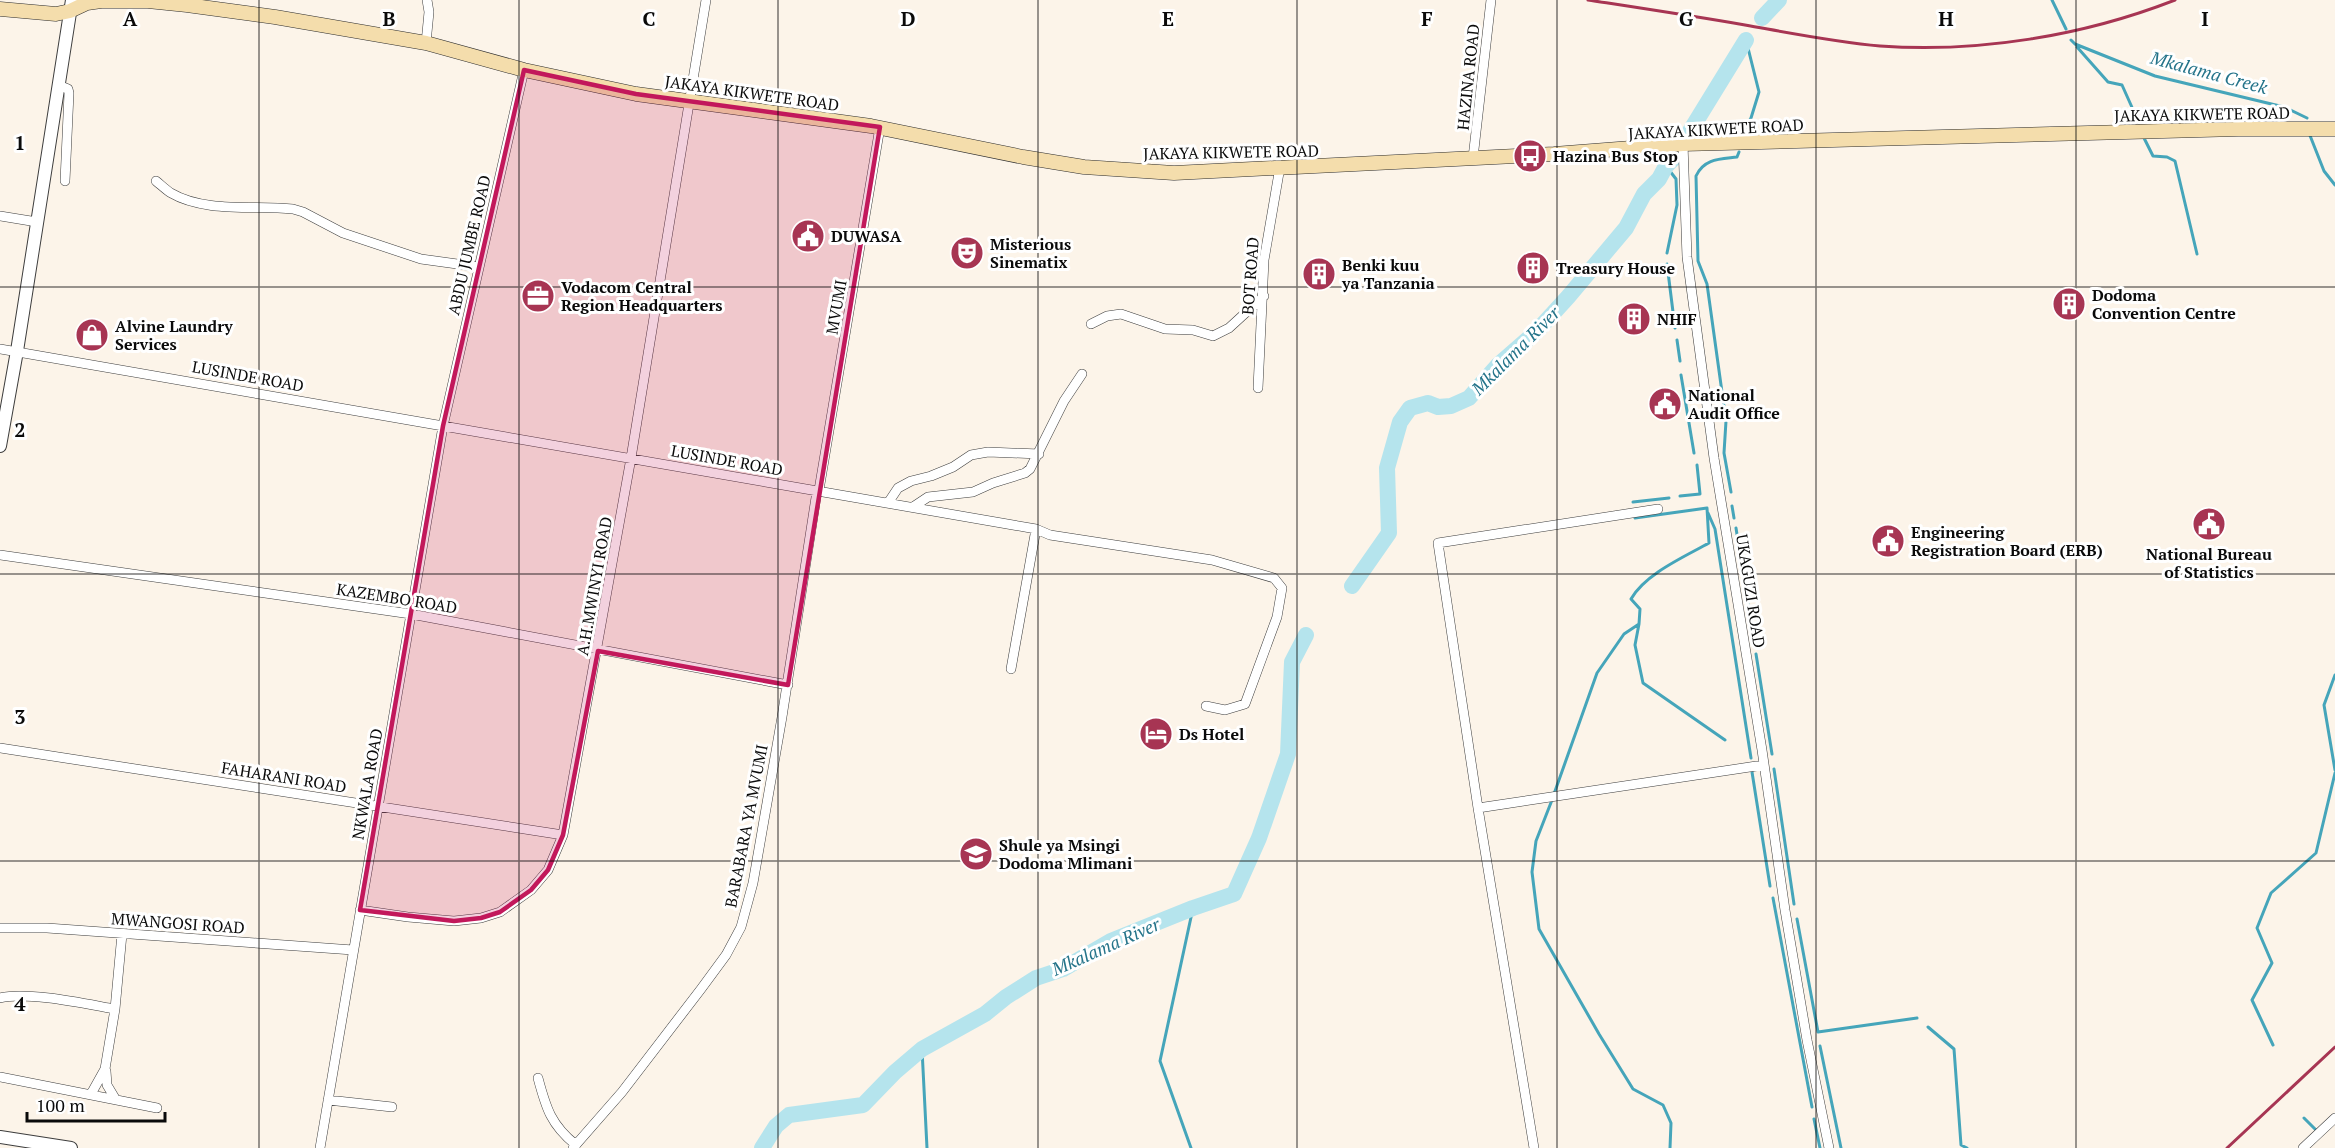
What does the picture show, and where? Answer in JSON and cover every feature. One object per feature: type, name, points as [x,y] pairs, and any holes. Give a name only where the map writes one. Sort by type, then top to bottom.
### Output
[{"type":"main road","name":"JAKAYA KIKWETE ROAD","points":[[0,9],[42,13],[100,1],[148,1],[187,5],[287,19],[426,43],[524,70],[636,94],[880,127],[1023,157],[1084,166],[1174,173],[1473,158],[1683,144],[2238,129],[2335,129]]},
{"type":"street","points":[[426,43],[429,12],[427,0]]},
{"type":"street","name":"A.H.MWINYI ROAD","points":[[360,910],[454,921],[481,918],[500,912],[531,890],[548,870],[563,835],[598,651],[706,0]]},
{"type":"street","name":"HAZINA ROAD","points":[[1473,158],[1491,0]]},
{"type":"street","points":[[0,446],[71,6]]},
{"type":"street","name":"ABDU JUMBE ROAD","points":[[443,426],[524,70]]},
{"type":"street","points":[[58,86],[68,89],[69,93],[65,181]]},
{"type":"street","name":"MVUMI","points":[[818,491],[880,127]]},
{"type":"street","name":"UKAGUZI ROAD","points":[[1683,144],[1687,257],[1714,458],[1807,1040],[1829,1148]]},
{"type":"street","name":"BOT ROAD","points":[[1258,388],[1264,260],[1280,167]]},
{"type":"street","points":[[156,181],[171,194],[200,203],[228,207],[293,209],[343,233],[421,259],[479,267]]},
{"type":"street","points":[[0,216],[37,222]]},
{"type":"street","points":[[1091,324],[1107,316],[1121,314],[1166,329],[1193,330],[1213,336],[1229,328],[1264,296]]},
{"type":"street","name":"LUSINDE ROAD","points":[[0,349],[913,507],[1036,529],[1050,535],[1212,560],[1274,578],[1282,588],[1277,617],[1245,704],[1225,710],[1206,706]]},
{"type":"street","points":[[913,507],[927,497],[967,493],[1025,473],[1039,454],[1064,401],[1082,374]]},
{"type":"street","name":"NKWALA ROAD","points":[[320,1148],[443,426]]},
{"type":"street","points":[[888,503],[898,488],[953,467],[971,455],[988,452],[1039,454]]},
{"type":"street","name":"BARABARA YA MVUMI","points":[[575,1147],[622,1092],[701,989],[726,955],[741,927],[753,883],[788,685],[818,491]]},
{"type":"street","points":[[1534,1148],[1478,808],[1438,543],[1658,509]]},
{"type":"street","points":[[1011,669],[1036,529]]},
{"type":"street","name":"KAZEMBO ROAD","points":[[0,555],[411,614],[788,685]]},
{"type":"street","name":"FAHARANI ROAD","points":[[0,748],[563,835]]},
{"type":"street","points":[[1478,808],[1762,765]]},
{"type":"street","name":"MWANGOSI ROAD","points":[[0,928],[46,928],[353,950]]},
{"type":"street","points":[[116,1100],[107,1085],[105,1069],[115,1009],[122,934]]},
{"type":"street","points":[[0,998],[16,996],[115,1009]]},
{"type":"street","points":[[91,1094],[105,1069]]},
{"type":"street","points":[[0,1077],[157,1108]]},
{"type":"street","points":[[538,1078],[546,1106],[561,1133],[575,1147]]},
{"type":"street","points":[[328,1100],[392,1107]]},
{"type":"street","points":[[2303,1148],[2335,1118]]},
{"type":"street","points":[[0,1137],[70,1148]]},
{"type":"highlighted area","points":[[524,70],[636,94],[880,127],[788,685],[598,651],[563,835],[548,870],[531,890],[500,912],[481,918],[454,921],[360,910],[443,426]]},
{"type":"waterway","name":"Mkalama River","points":[[1762,18],[1779,0]]},
{"type":"waterway","name":"Mkalama Creek","points":[[2052,0],[2066,29]]},
{"type":"waterway","points":[[1741,135],[1751,118],[1759,92],[1746,40]]},
{"type":"waterway","name":"Mkalama River","points":[[1687,136],[1746,40]]},
{"type":"waterway","name":"Mkalama Creek","points":[[2071,40],[2075,44],[2155,76],[2284,107],[2307,118]]},
{"type":"waterway","points":[[2077,47],[2108,82],[2122,85],[2139,123]]},
{"type":"waterway","name":"Mkalama Creek","points":[[2309,133],[2324,171],[2335,185]]},
{"type":"waterway","points":[[2144,138],[2153,156],[2167,157],[2175,161],[2197,254]]},
{"type":"waterway","points":[[1731,492],[1724,453],[1726,421],[1707,284],[1698,261],[1696,176],[1699,170],[1708,163],[1737,157],[1739,152]]},
{"type":"waterway","name":"Mkalama River","points":[[1352,586],[1389,533],[1387,468],[1400,422],[1410,408],[1428,403],[1438,407],[1451,406],[1469,398],[1498,365],[1536,332],[1568,297],[1626,228],[1644,194],[1659,179],[1666,166],[1674,158]]},
{"type":"waterway","points":[[1666,166],[1676,179],[1677,205],[1667,253]]},
{"type":"waterway","points":[[1667,264],[1675,328]]},
{"type":"waterway","points":[[1677,340],[1680,361]]},
{"type":"waterway","points":[[1681,375],[1694,453]]},
{"type":"waterway","points":[[1680,496],[1700,494],[1697,465]]},
{"type":"waterway","points":[[1633,502],[1669,498]]},
{"type":"waterway","points":[[1732,506],[1734,518]]},
{"type":"waterway","points":[[1635,518],[1707,508]]},
{"type":"waterway","points":[[1554,794],[1597,673],[1624,634],[1639,624],[1640,609],[1631,599],[1637,590],[1655,574],[1709,543],[1707,508]]},
{"type":"waterway","points":[[1708,513],[1715,529],[1751,758]]},
{"type":"waterway","points":[[1736,528],[1753,637]]},
{"type":"waterway","points":[[1639,624],[1635,645],[1643,683],[1725,740]]},
{"type":"waterway","name":"Mkalama River","points":[[762,1148],[776,1126],[789,1115],[863,1105],[895,1072],[922,1049],[985,1014],[1036,978],[1063,969],[1111,941],[1234,894],[1259,838],[1288,754],[1292,662],[1306,635]]},
{"type":"waterway","points":[[1756,654],[1772,754]]},
{"type":"waterway","name":"Mkalama Creek","points":[[2335,675],[2324,705],[2335,770]]},
{"type":"waterway","points":[[1774,769],[1794,904]]},
{"type":"waterway","points":[[1752,772],[1770,886]]},
{"type":"waterway","name":"Mkalama Creek","points":[[2273,1045],[2252,1000],[2272,963],[2257,928],[2271,893],[2316,853],[2335,773]]},
{"type":"waterway","points":[[1552,800],[1536,841],[1532,872],[1539,929],[1633,1089],[1663,1105],[1671,1123],[1670,1148]]},
{"type":"waterway","points":[[1773,898],[1812,1107]]},
{"type":"waterway","points":[[1191,1148],[1160,1061],[1193,908]]},
{"type":"waterway","points":[[1797,919],[1818,1032],[1917,1018]]},
{"type":"waterway","points":[[1928,1027],[1954,1049],[1961,1145],[1967,1148]]},
{"type":"waterway","points":[[1820,1046],[1841,1148]]},
{"type":"waterway","points":[[922,1049],[927,1148]]},
{"type":"waterway","name":"Mkalama Creek","points":[[2304,1118],[2316,1130]]},
{"type":"waterway","points":[[1814,1119],[1820,1148]]},
{"type":"railway","points":[[1588,0],[1846,42],[1917,48],[1992,44],[2030,39],[2104,23],[2175,0]]},
{"type":"railway","points":[[2227,1148],[2335,1047]]},
{"type":"place","name":"Hazina Bus Stop","points":[[1530,156]]},
{"type":"place","name":"DUWASA","points":[[808,236]]},
{"type":"place","name":"Misterious Sinematix","points":[[967,253]]},
{"type":"place","name":"Treasury House","points":[[1533,268]]},
{"type":"place","name":"Benki kuu ya Tanzania","points":[[1319,274]]},
{"type":"place","name":"Vodacom Central Region Headquarters","points":[[538,296]]},
{"type":"place","name":"Dodoma Convention Centre","points":[[2069,304]]},
{"type":"place","name":"NHIF","points":[[1634,319]]},
{"type":"place","name":"Alvine Laundry Services","points":[[92,335]]},
{"type":"place","name":"National Audit Office","points":[[1665,404]]},
{"type":"place","name":"National Bureau of Statistics","points":[[2209,524]]},
{"type":"place","name":"Engineering Registration Board (ERB)","points":[[1888,541]]},
{"type":"place","name":"Ds Hotel","points":[[1156,734]]},
{"type":"place","name":"Shule ya Msingi Dodoma Mlimani","points":[[976,854]]}]
